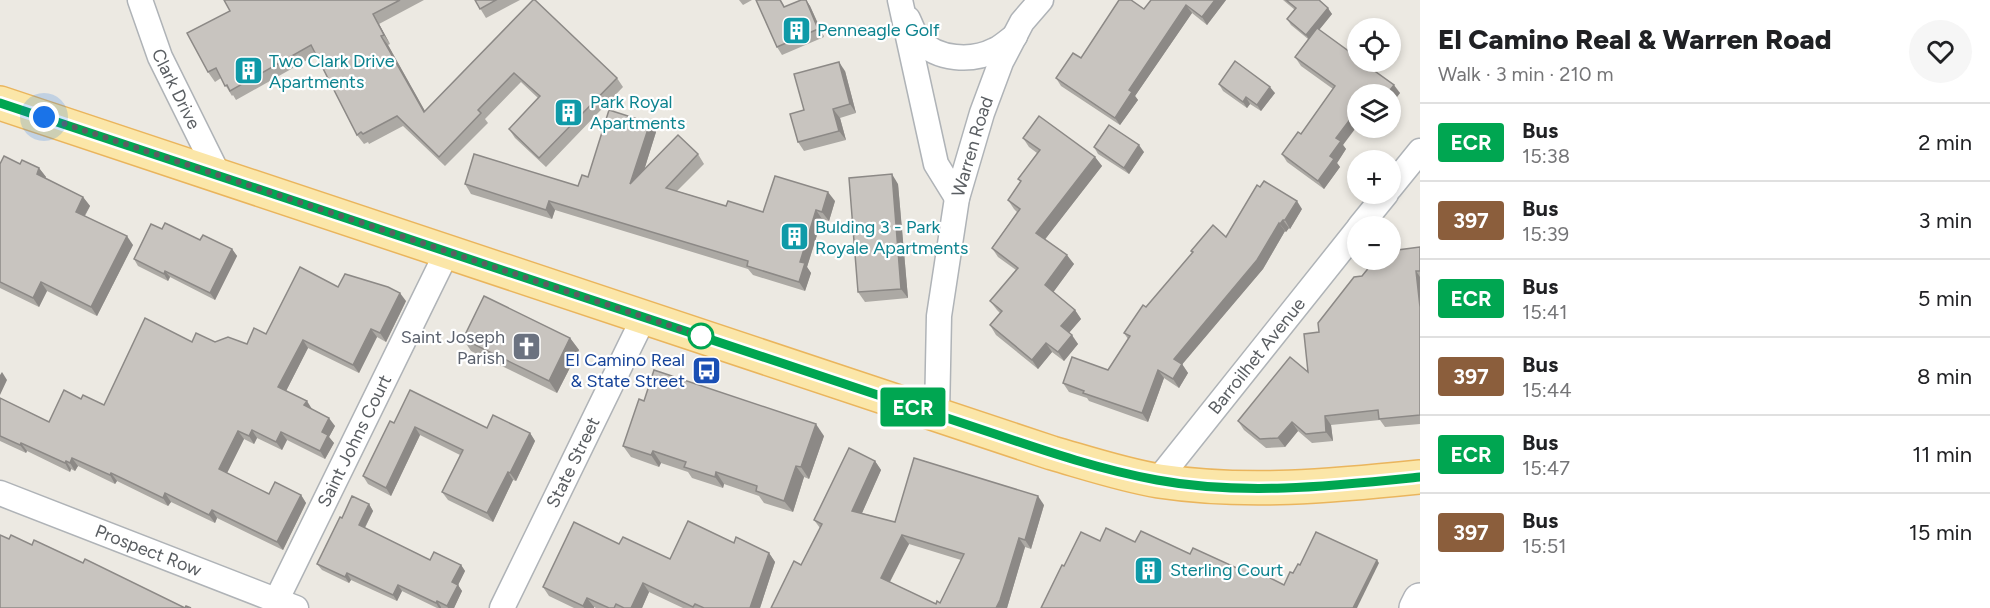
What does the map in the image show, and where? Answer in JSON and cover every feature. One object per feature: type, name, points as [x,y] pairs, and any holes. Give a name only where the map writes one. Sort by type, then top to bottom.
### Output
[{"type":"main road","points":[[0,103],[937,415],[1104,468],[1157,480],[1212,487],[1267,489],[1420,477]]},
{"type":"main road","points":[[1416,608],[1420,600]]},
{"type":"street","name":"Clark Drive","points":[[140,0],[160,57],[219,176]]},
{"type":"street","name":"Warren Road","points":[[937,415],[939,316],[957,198],[982,113],[1001,62],[1023,22],[1041,0]]},
{"type":"street","points":[[901,4],[918,40],[935,52],[955,58],[984,55],[996,50],[1015,36]]},
{"type":"street","points":[[901,4],[936,164],[957,198]]},
{"type":"street","points":[[1404,178],[1420,151]]},
{"type":"street","name":"Barroilhet Avenue","points":[[1369,216],[1378,204]]},
{"type":"street","name":"Barroilhet Avenue","points":[[1157,480],[1347,243]]},
{"type":"street","name":"Saint Johns Court","points":[[287,604],[447,252]]},
{"type":"street","name":"State Street","points":[[502,608],[644,317]]},
{"type":"street","name":"Prospect Row","points":[[0,493],[287,604]]},
{"type":"building","points":[[224,0],[400,0],[373,14],[384,35],[381,36],[424,112],[533,0],[617,78],[539,158],[509,129],[540,96],[514,73],[478,110],[481,113],[439,157],[397,116],[357,135],[311,45],[230,91],[216,68],[208,72],[187,33],[230,11]]},
{"type":"building","points":[[475,0],[496,0],[480,9]]},
{"type":"building","points":[[756,0],[780,0],[784,7],[806,0],[818,29],[777,47]]},
{"type":"building","points":[[1119,0],[1131,0],[1144,9],[1151,0],[1215,0],[1202,17],[1186,5],[1129,90],[1132,92],[1115,118],[1056,78],[1073,53],[1081,58]]},
{"type":"building","points":[[1286,0],[1319,0],[1328,8],[1306,35],[1287,19],[1296,8]]},
{"type":"building","points":[[1317,28],[1347,50],[1347,72],[1376,72],[1393,84],[1347,84],[1347,124],[1336,138],[1341,141],[1330,156],[1334,159],[1318,181],[1282,154],[1298,132],[1301,134],[1335,86],[1295,57]]},
{"type":"building","points":[[1235,61],[1270,87],[1257,105],[1246,97],[1243,102],[1219,84]]},
{"type":"building","points":[[839,62],[850,104],[833,109],[839,131],[798,142],[790,114],[804,110],[794,74]]},
{"type":"building","points":[[609,110],[650,123],[630,184],[678,135],[698,154],[666,188],[726,206],[728,201],[763,212],[775,176],[828,192],[822,212],[816,210],[800,262],[805,263],[799,282],[747,266],[748,261],[549,201],[546,210],[465,184],[474,154],[578,186],[582,175],[588,177]]},
{"type":"building","points":[[1039,116],[1095,157],[1036,233],[1067,255],[1045,285],[1075,310],[1061,326],[1072,335],[1058,352],[1046,343],[1032,360],[990,325],[1002,311],[990,301],[1018,268],[992,248],[1020,209],[1008,200],[1021,181],[1018,179],[1040,150],[1023,138]]},
{"type":"building","points":[[1109,125],[1139,145],[1124,168],[1094,147]]},
{"type":"building","points":[[4,156],[20,164],[22,160],[39,168],[37,174],[83,197],[76,212],[127,236],[91,307],[41,282],[33,298],[0,282],[0,164]]},
{"type":"building","points":[[892,174],[901,289],[858,292],[849,178]]},
{"type":"building","points":[[1264,181],[1297,201],[1285,220],[1279,223],[1257,260],[1174,359],[1182,364],[1173,379],[1158,370],[1142,413],[1083,393],[1084,391],[1063,383],[1072,357],[1108,370],[1130,336],[1124,333],[1143,305],[1146,307],[1213,225],[1226,237],[1257,185],[1260,187]]},
{"type":"building","points":[[165,223],[200,240],[203,235],[232,249],[210,293],[134,259],[151,224],[162,229]]},
{"type":"building","points":[[1420,247],[1420,271],[1416,271],[1420,307],[1420,415],[1379,419],[1378,410],[1325,416],[1326,432],[1306,434],[1292,422],[1278,438],[1260,439],[1238,421],[1290,357],[1308,372],[1304,334],[1319,332],[1318,323],[1354,277],[1362,276],[1367,270],[1401,270],[1401,250]]},
{"type":"building","points":[[300,267],[338,287],[345,274],[400,293],[380,333],[371,329],[353,365],[303,340],[278,387],[307,401],[304,405],[329,418],[322,432],[328,435],[320,451],[281,432],[276,442],[252,430],[249,436],[238,431],[219,469],[269,494],[275,482],[301,495],[277,542],[212,510],[209,515],[165,493],[163,498],[111,473],[110,475],[72,458],[70,463],[66,461],[65,463],[0,436],[0,398],[49,422],[64,390],[81,399],[83,395],[104,405],[145,318],[192,342],[196,333],[215,342],[228,337],[247,344],[254,328],[266,334]]},
{"type":"building","name":"Saint Joseph Parish","points":[[484,296],[570,338],[549,381],[463,339]]},
{"type":"building","points":[[654,370],[816,424],[801,467],[796,466],[784,501],[756,491],[757,486],[716,472],[715,477],[684,467],[686,462],[653,451],[651,455],[623,446],[639,399],[644,401]]},
{"type":"building","points":[[410,390],[487,428],[493,415],[530,433],[487,513],[442,492],[463,450],[415,427],[386,488],[363,476],[390,421],[394,423]]},
{"type":"building","points":[[849,448],[875,461],[852,511],[895,522],[914,458],[1038,496],[1025,540],[1019,538],[996,608],[771,608],[794,561],[801,565],[822,524],[814,520]],"holes":[[[902,535],[964,554],[940,603],[937,601],[936,604],[881,578]]]},
{"type":"building","points":[[352,496],[369,504],[359,525],[430,560],[434,552],[461,565],[452,582],[458,585],[447,606],[398,585],[393,595],[347,573],[345,577],[317,564]]},
{"type":"building","points":[[688,521],[734,543],[736,537],[769,553],[750,608],[704,608],[695,604],[693,607],[643,583],[631,608],[624,608],[616,604],[614,608],[609,608],[587,598],[583,606],[543,587],[574,522],[619,544],[623,537],[670,559]]},
{"type":"building","name":"Sterling Court","points":[[1106,528],[1135,542],[1141,531],[1190,554],[1193,548],[1241,570],[1243,564],[1284,585],[1290,572],[1293,573],[1298,564],[1300,565],[1316,532],[1377,560],[1353,608],[1041,608],[1081,532],[1100,541]]},
{"type":"building","points":[[0,535],[9,539],[11,535],[32,545],[34,540],[83,563],[85,559],[185,608],[0,608]]},
{"type":"bus line","name":"ECR","points":[[0,103],[1052,453],[1104,468],[1157,480],[1212,487],[1267,489],[1420,477]]},
{"type":"place","name":"Penneagle Golf","points":[[796,30]]},
{"type":"place","name":"Two Clark Drive Apartments","points":[[248,71]]},
{"type":"place","name":"Park Royal Apartments","points":[[569,112]]},
{"type":"place","name":"Bulding 3 - Park Royale Apartments","points":[[794,237]]},
{"type":"place","name":"Saint Joseph Parish","points":[[526,347]]},
{"type":"place","name":"El Camino Real & State Street","points":[[706,370]]},
{"type":"place","name":"Sterling Court","points":[[1149,570]]},
{"type":"route","points":[[44,117],[701,336]]}]
